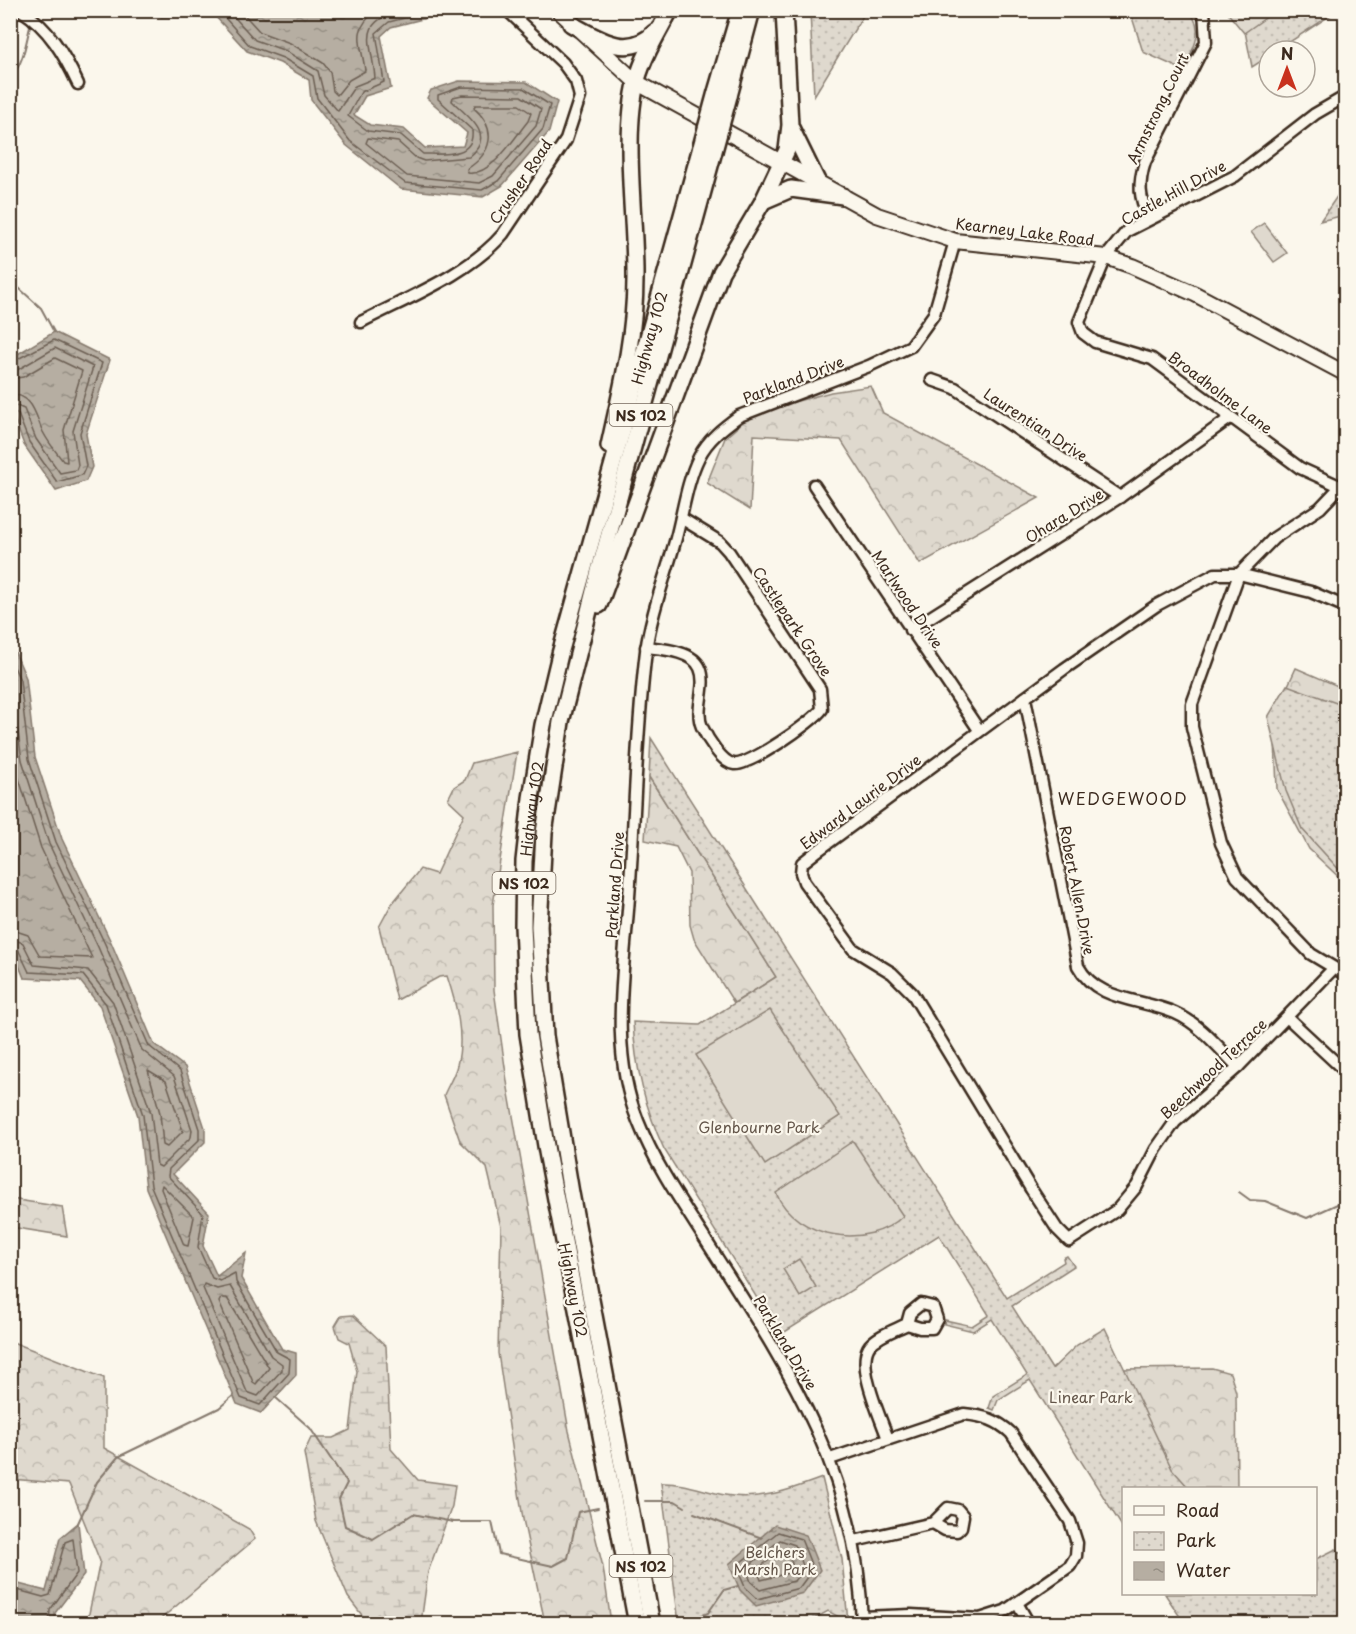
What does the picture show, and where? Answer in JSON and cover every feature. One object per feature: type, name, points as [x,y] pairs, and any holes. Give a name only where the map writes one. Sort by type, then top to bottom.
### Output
[{"type":"highway","name":"Highway 102","points":[[723,94],[740,10]]},
{"type":"highway","name":"Highway 102","points":[[652,1623],[573,1205],[545,1036],[539,926],[544,833],[552,770],[572,681],[708,149],[723,94],[752,10]]},
{"type":"highway","points":[[572,681],[699,324],[721,272],[783,163],[790,125],[784,10]]},
{"type":"highway","points":[[571,24],[619,47],[633,46],[647,40],[667,17]]},
{"type":"highway","points":[[570,618],[632,334],[635,279],[631,118],[636,82],[647,53],[667,17]]},
{"type":"highway","points":[[790,125],[796,143],[818,183]]},
{"type":"highway","name":"Highway 102","points":[[637,1623],[547,1152],[528,1034],[523,926],[524,861],[543,724],[570,618],[708,149]]},
{"type":"highway","points":[[763,201],[791,189],[843,196]]},
{"type":"main road","name":"Kearney Lake Road","points":[[558,10],[636,82],[877,214],[955,241],[1106,257],[1195,294],[1346,374]]},
{"type":"street","name":"Crusher Road","points":[[361,322],[470,263],[491,247],[503,234],[566,140],[579,104],[579,86],[563,63],[507,10]]},
{"type":"street","name":"Armstrong Court","points":[[1149,219],[1140,197],[1140,178],[1145,162],[1206,42],[1204,10]]},
{"type":"street","points":[[27,14],[54,40],[78,84]]},
{"type":"street","name":"Castle Hill Drive","points":[[1106,257],[1127,231],[1198,197],[1235,176],[1315,114],[1346,96]]},
{"type":"street","name":"Parkland Drive","points":[[862,1620],[854,1541],[830,1459],[815,1422],[788,1371],[666,1175],[638,1122],[628,1091],[621,1050],[621,996],[646,647],[698,459],[721,429],[739,416],[868,366],[911,346],[934,314],[955,241]]},
{"type":"street","name":"Broadholme Lane","points":[[1106,257],[1079,322],[1083,333],[1095,342],[1152,359],[1300,468],[1343,488]]},
{"type":"street","name":"Laurentian Drive","points":[[932,380],[955,388],[1120,497]]},
{"type":"street","name":"Ohara Drive","points":[[910,630],[1120,497],[1230,418]]},
{"type":"street","name":"Marlwood Drive","points":[[814,485],[979,729]]},
{"type":"street","points":[[1343,488],[1320,508],[1274,538],[1239,574],[1192,704],[1192,727],[1221,843],[1237,877],[1311,954],[1346,975]]},
{"type":"street","name":"Castlepark Grove","points":[[646,647],[683,655],[692,659],[700,667],[702,728],[723,758],[733,765],[758,756],[822,709],[820,689],[729,552],[720,542],[681,518]]},
{"type":"street","name":"Edward Laurie Drive","points":[[1069,1241],[1057,1229],[1031,1189],[912,993],[892,974],[853,949],[818,903],[801,873],[802,863],[979,729],[1157,605],[1215,574],[1239,574],[1311,592],[1346,607]]},
{"type":"street","name":"Robert Allen Drive","points":[[1025,698],[1078,966],[1085,979],[1097,989],[1175,1013],[1196,1026],[1238,1067]]},
{"type":"street","name":"Beechwood Terrace","points":[[1069,1241],[1117,1210],[1137,1186],[1156,1149],[1175,1122],[1238,1067],[1333,969]]},
{"type":"street","points":[[1288,1018],[1346,1071]]},
{"type":"street","points":[[888,1439],[864,1369],[865,1356],[869,1346],[878,1338],[907,1324]]},
{"type":"street","points":[[830,1459],[964,1414],[988,1417],[1000,1422],[1011,1433],[1070,1521],[1077,1543],[1076,1556],[1070,1566],[995,1616],[980,1619],[911,1615],[862,1620]]},
{"type":"street","points":[[854,1541],[933,1523]]},
{"type":"street","points":[[1017,1603],[1029,1623]]},
{"type":"green space","points":[[810,11],[866,11],[814,96]]},
{"type":"green space","points":[[1130,11],[1189,11],[1197,25],[1197,33],[1194,48],[1183,70],[1143,52]]},
{"type":"green space","points":[[1226,11],[1275,11],[1244,33]]},
{"type":"green space","points":[[1241,11],[1337,11],[1294,39],[1257,39],[1257,64],[1252,67]]},
{"type":"green space","points":[[1345,193],[1345,215],[1320,221],[1338,195]]},
{"type":"green space","points":[[1264,223],[1287,253],[1274,262],[1251,232]]},
{"type":"green space","points":[[871,386],[883,413],[1039,498],[920,564],[841,440],[754,435],[750,510],[707,483],[725,438],[753,413],[831,392]]},
{"type":"green space","points":[[1296,668],[1338,686],[1345,695],[1345,883],[1309,849],[1277,789],[1274,716]]},
{"type":"green space","points":[[1287,685],[1339,704],[1345,686],[1342,708],[1346,712],[1345,876],[1302,829],[1286,791],[1268,717]]},
{"type":"green space","name":"Glenbourne Park","points":[[651,738],[1007,1298],[1064,1262],[1063,1258],[1067,1256],[1074,1266],[1012,1306],[1052,1369],[1077,1345],[1105,1328],[1172,1469],[1188,1487],[1122,1487],[1122,1526],[1030,1380],[998,1400],[994,1410],[989,1408],[993,1396],[1027,1375],[992,1319],[973,1331],[944,1324],[945,1320],[972,1326],[989,1315],[939,1235],[780,1335],[664,1149],[646,1103],[636,1055],[633,1022],[700,1025],[776,977],[649,777]]},
{"type":"green space","points":[[517,752],[493,905],[494,990],[508,1088],[569,1431],[603,1567],[611,1623],[545,1623],[523,1519],[498,1353],[501,1227],[487,1168],[460,1141],[444,1095],[455,1072],[459,1054],[460,1031],[456,1008],[447,976],[439,977],[397,1000],[379,927],[391,905],[420,869],[436,874],[464,814],[448,799],[454,787],[465,780],[472,763]]},
{"type":"green space","points":[[649,777],[776,977],[734,1003],[694,939],[690,925],[689,873],[676,847],[645,840]]},
{"type":"green space","points":[[770,1010],[840,1116],[765,1165],[696,1055]]},
{"type":"green space","points":[[853,1141],[903,1216],[888,1227],[853,1236],[816,1229],[799,1221],[786,1209],[776,1193]]},
{"type":"green space","points":[[11,1199],[62,1207],[67,1236],[11,1227]]},
{"type":"green space","points":[[799,1259],[816,1287],[800,1297],[783,1269]]},
{"type":"green space","points":[[353,1315],[386,1346],[391,1449],[418,1480],[455,1485],[452,1506],[428,1572],[421,1623],[368,1623],[348,1597],[316,1521],[304,1453],[311,1438],[333,1438],[350,1430],[357,1371],[349,1343],[339,1338],[335,1326],[341,1316]]},
{"type":"green space","points":[[10,1341],[104,1378],[104,1448],[249,1529],[255,1539],[156,1623],[87,1623],[100,1561],[69,1484],[11,1479]]},
{"type":"green space","points":[[1212,1368],[1230,1373],[1236,1392],[1237,1487],[1162,1487],[1118,1369]]},
{"type":"green space","name":"Belchers Marsh Park","points":[[822,1478],[842,1559],[848,1622],[828,1611],[807,1623],[679,1623],[661,1483],[686,1485],[725,1495],[750,1497],[786,1490]]},
{"type":"green space","points":[[1336,1549],[1345,1558],[1345,1623],[1184,1623],[1166,1595],[1317,1595],[1317,1558]]},
{"type":"water","points":[[157,11],[429,11],[426,18],[391,27],[381,36],[391,88],[365,96],[354,115],[370,125],[404,129],[425,148],[463,146],[467,133],[427,98],[431,90],[459,81],[526,82],[557,102],[549,132],[502,186],[483,197],[401,189],[346,145],[311,100],[309,80],[280,63],[247,51],[214,15],[161,17]]},
{"type":"water","points":[[54,332],[110,360],[86,434],[92,467],[86,481],[56,491],[24,445],[11,410],[11,358]]},
{"type":"water","points":[[15,652],[26,678],[35,757],[62,839],[111,942],[154,1044],[185,1067],[205,1128],[205,1142],[173,1174],[209,1213],[203,1246],[217,1276],[246,1253],[241,1278],[282,1349],[296,1353],[296,1375],[261,1413],[237,1404],[146,1188],[138,1116],[100,1006],[80,981],[24,978],[11,946],[10,653]]},
{"type":"water","points":[[78,1523],[84,1575],[55,1613],[55,1623],[11,1623],[11,1582],[46,1591],[60,1538]]},
{"type":"water","points":[[775,1525],[806,1535],[820,1570],[803,1593],[756,1606],[740,1590],[729,1564]]},
{"type":"waterway","points":[[10,77],[18,67],[23,54],[30,27],[29,22]]},
{"type":"waterway","points":[[10,280],[41,308],[54,332]]},
{"type":"waterway","points":[[1239,1192],[1250,1200],[1265,1201],[1307,1218],[1346,1200]]},
{"type":"waterway","points":[[78,1523],[97,1482],[118,1457],[219,1408],[234,1395]]},
{"type":"waterway","points":[[275,1397],[310,1428],[347,1483],[339,1499],[345,1526],[373,1539],[413,1514],[453,1522],[492,1522],[499,1554],[553,1566],[568,1558],[578,1512],[598,1508]]},
{"type":"waterway","points":[[645,1501],[675,1501],[685,1507]]},
{"type":"waterway","points":[[694,1513],[762,1538]]},
{"type":"waterway","points":[[696,1624],[697,1617],[708,1613],[724,1590],[738,1586]]},
{"type":"district","name":"WEDGEWOOD","points":[[1123,798]]},
{"type":"park label","name":"Linear Park","points":[[1091,1396]]}]
